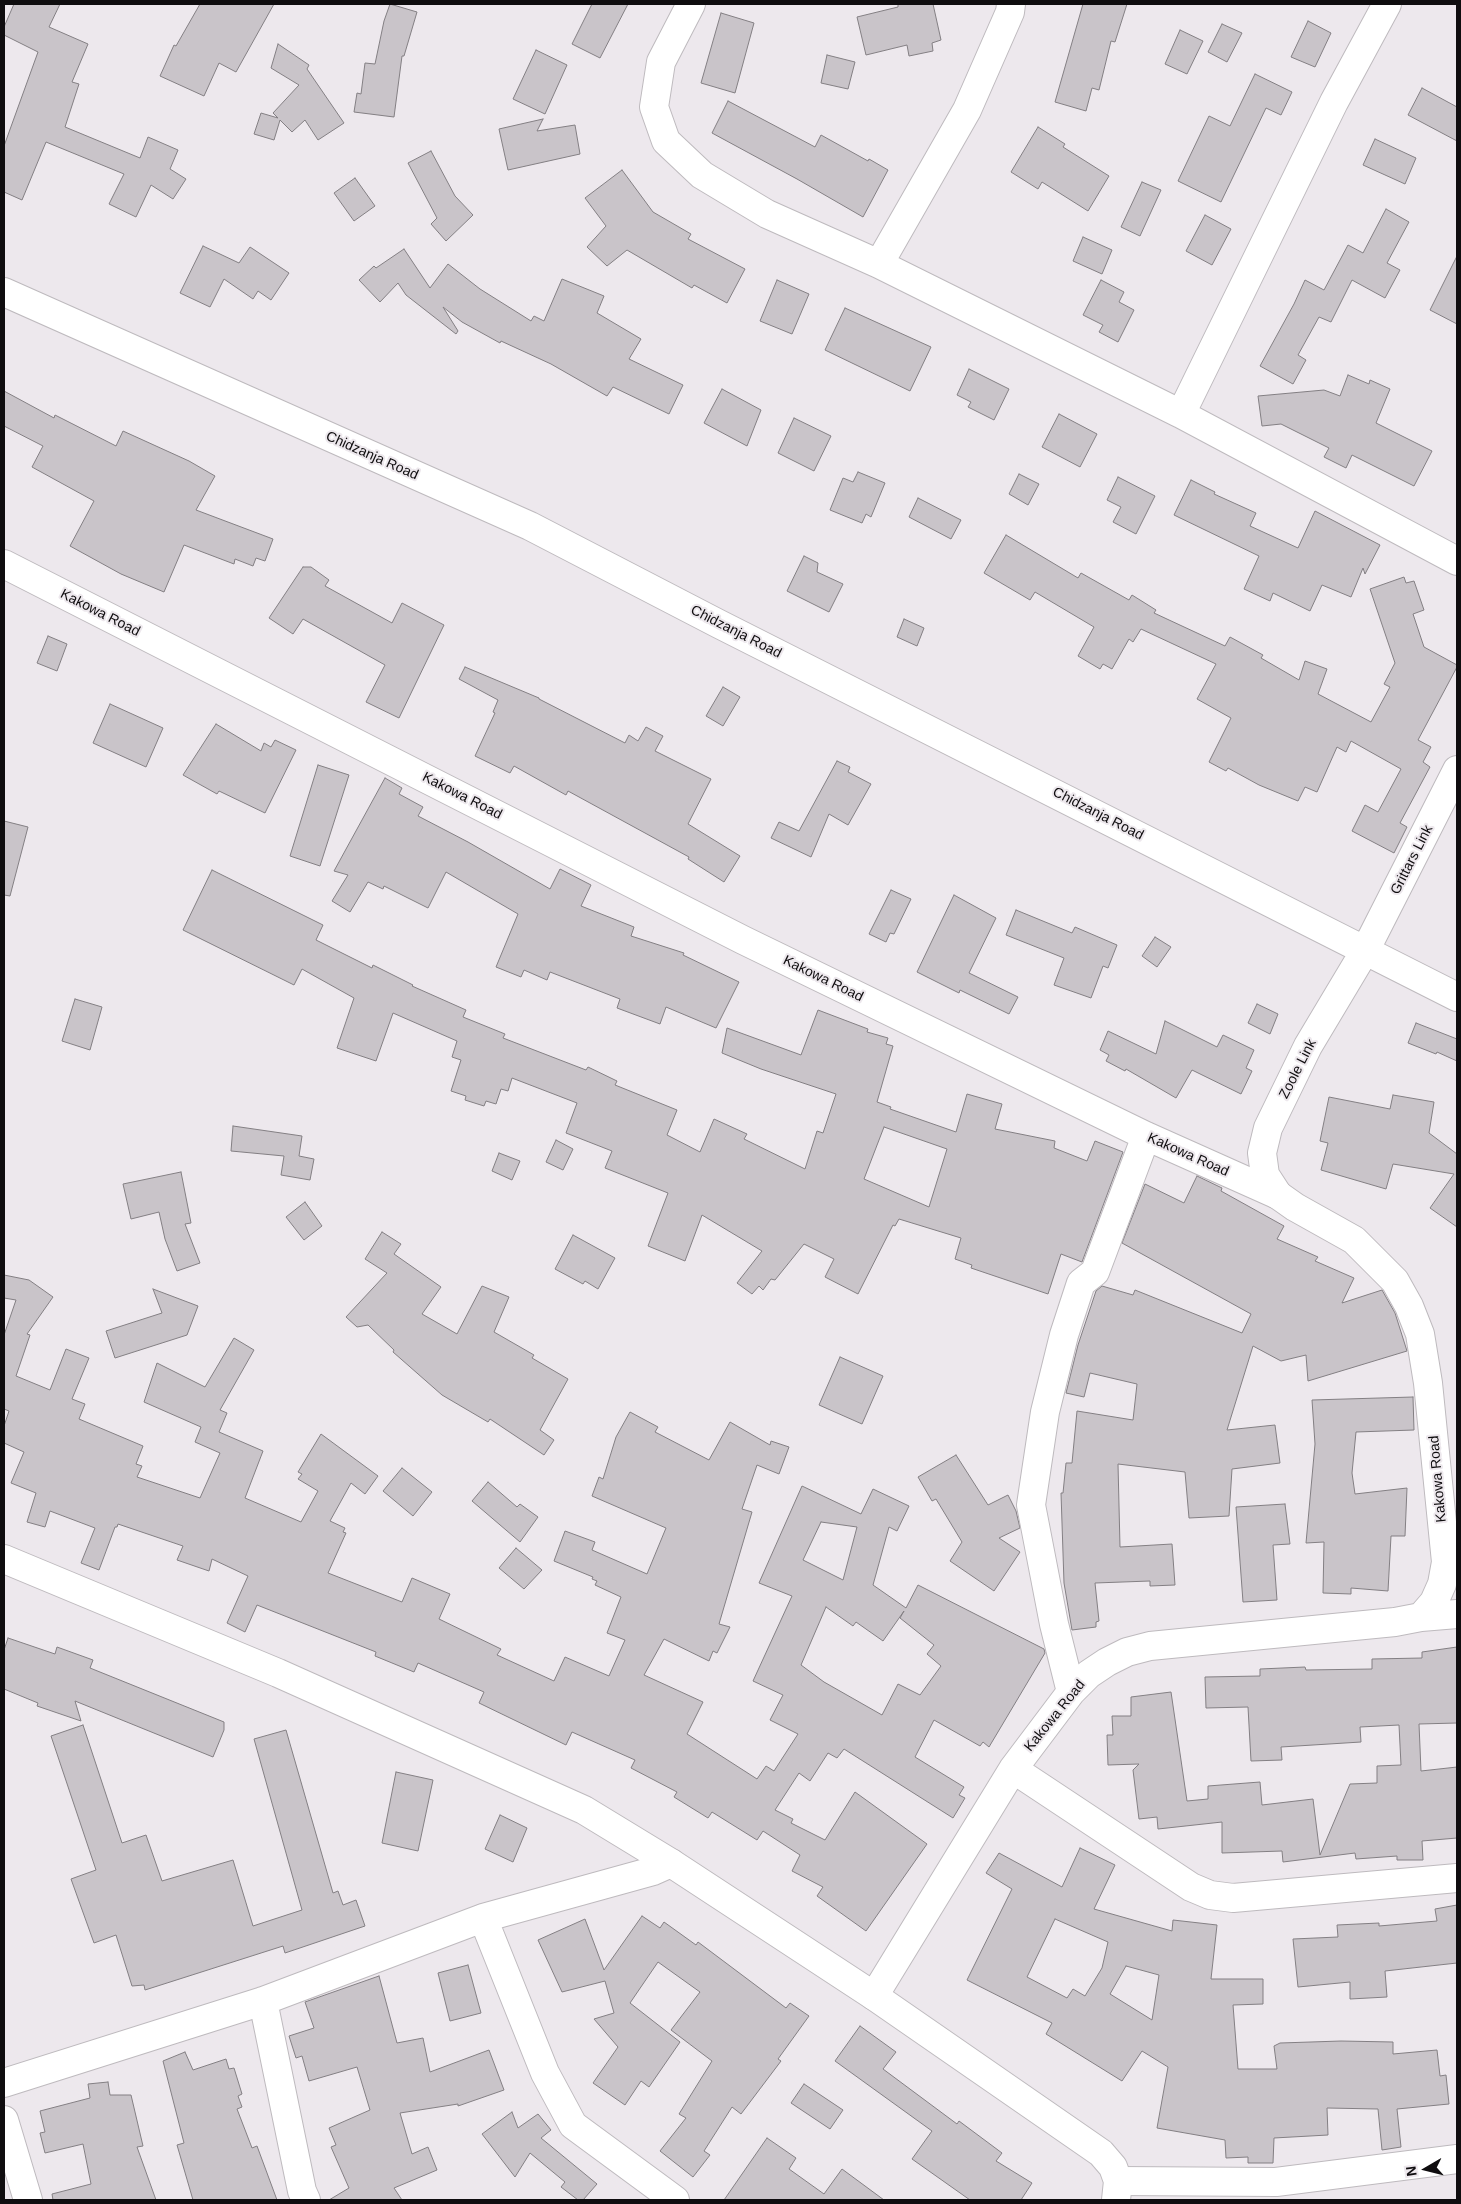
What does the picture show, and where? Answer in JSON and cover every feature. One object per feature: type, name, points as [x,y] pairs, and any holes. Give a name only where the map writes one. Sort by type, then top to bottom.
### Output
[{"type":"street","points":[[691,4],[661,62],[654,106],[666,141],[702,175],[768,214],[880,264],[1181,414],[1457,561]]},
{"type":"street","points":[[880,264],[967,110],[1010,12],[1011,4]]},
{"type":"street","points":[[1181,414],[1334,102],[1387,4]]},
{"type":"street","name":"Chidzanja Road","points":[[4,292],[530,526],[719,624],[1366,949],[1457,997]]},
{"type":"street","name":"Kakowa Road","points":[[4,564],[743,940],[1146,1136],[1278,1195],[1295,1207],[1354,1240],[1395,1281],[1409,1306],[1420,1334],[1428,1383],[1446,1562],[1442,1584],[1434,1602],[1421,1616],[1395,1622],[1150,1646],[1127,1652],[1089,1674],[1071,1692],[1013,1769],[874,1996]]},
{"type":"street","name":"Grittars Link","points":[[1366,949],[1457,770]]},
{"type":"street","name":"Zoole Link","points":[[1278,1195],[1265,1175],[1262,1153],[1268,1128],[1308,1046],[1366,949]]},
{"type":"street","points":[[1071,1692],[1054,1624],[1031,1505],[1045,1412],[1070,1318],[1081,1283],[1095,1272],[1146,1136]]},
{"type":"street","points":[[4,1559],[278,1673],[584,1810],[671,1863],[874,1996],[1101,2153],[1113,2167],[1117,2191],[1276,2182],[1457,2160]]},
{"type":"street","points":[[1421,1616],[1457,1614]]},
{"type":"street","points":[[1013,1769],[1190,1887],[1210,1895],[1233,1898],[1457,1878]]},
{"type":"street","points":[[4,2083],[263,2001],[484,1918],[654,1871],[671,1863]]},
{"type":"street","points":[[484,1918],[544,2073],[573,2125],[675,2200]]},
{"type":"street","points":[[263,2001],[302,2191],[306,2200]]},
{"type":"street","points":[[4,2120],[28,2200]]},
{"type":"building","points":[[14,4],[60,4],[49,27],[88,44],[72,82],[79,84],[65,127],[140,158],[148,137],[178,150],[170,169],[186,179],[173,199],[151,185],[136,217],[109,204],[124,174],[46,142],[22,200],[4,192],[4,146],[38,52],[4,35],[4,27]]},
{"type":"building","points":[[200,4],[274,4],[236,72],[219,63],[204,96],[160,76],[174,45],[176,46]]},
{"type":"building","points":[[390,4],[417,12],[404,56],[402,56],[394,117],[354,112],[357,93],[361,94],[365,63],[375,64],[384,21]]},
{"type":"building","points":[[592,4],[628,4],[600,58],[572,44]]},
{"type":"building","points":[[898,4],[933,4],[941,40],[932,43],[933,51],[909,56],[907,45],[866,55],[857,17],[898,7]]},
{"type":"building","points":[[1083,4],[1127,4],[1115,42],[1111,41],[1099,90],[1092,88],[1086,111],[1055,102]]},
{"type":"building","points":[[721,13],[754,23],[735,93],[701,83]]},
{"type":"building","points":[[1308,21],[1331,33],[1315,67],[1291,57]]},
{"type":"building","points":[[1222,24],[1242,33],[1227,62],[1208,52]]},
{"type":"building","points":[[1180,30],[1203,41],[1187,74],[1165,64]]},
{"type":"building","points":[[278,44],[309,65],[307,69],[344,123],[318,140],[305,120],[292,132],[280,120],[274,140],[254,134],[261,113],[278,118],[273,113],[299,85],[271,68]]},
{"type":"building","points":[[536,50],[567,65],[545,114],[513,99]]},
{"type":"building","points":[[827,55],[855,62],[848,89],[821,83]]},
{"type":"building","points":[[1255,74],[1292,92],[1281,115],[1266,108],[1221,202],[1178,181],[1209,116],[1230,126]]},
{"type":"building","points":[[1422,88],[1457,107],[1457,141],[1408,115]]},
{"type":"building","points":[[728,101],[815,147],[821,135],[888,170],[863,217],[712,133]]},
{"type":"building","points":[[543,119],[537,131],[575,125],[580,154],[508,170],[499,129]]},
{"type":"building","points":[[1038,127],[1065,144],[1063,147],[1109,176],[1088,211],[1042,182],[1038,189],[1011,172]]},
{"type":"building","points":[[1375,139],[1416,158],[1405,184],[1363,165]]},
{"type":"building","points":[[431,151],[455,196],[473,215],[446,241],[431,224],[437,218],[408,163]]},
{"type":"building","points":[[622,170],[653,212],[691,234],[688,239],[745,269],[727,303],[694,285],[692,288],[627,250],[607,266],[587,247],[606,226],[585,198]]},
{"type":"building","points":[[355,178],[375,206],[354,221],[334,193]]},
{"type":"building","points":[[1142,182],[1161,190],[1140,236],[1121,227]]},
{"type":"building","points":[[1386,209],[1409,222],[1387,263],[1400,270],[1385,298],[1352,280],[1331,322],[1319,317],[1298,355],[1306,360],[1293,384],[1260,366],[1305,280],[1324,290],[1348,245],[1363,253]]},
{"type":"building","points":[[1205,215],[1231,229],[1212,265],[1186,251]]},
{"type":"building","points":[[1083,237],[1112,250],[1102,274],[1073,261]]},
{"type":"building","points":[[203,246],[239,263],[250,247],[289,273],[271,300],[258,291],[253,299],[224,279],[210,307],[180,293]]},
{"type":"building","points":[[404,249],[430,288],[448,264],[480,289],[531,321],[534,316],[544,321],[562,279],[604,296],[597,313],[641,339],[629,359],[683,385],[669,414],[613,387],[607,396],[551,364],[501,341],[500,343],[462,322],[443,307],[458,331],[456,334],[406,295],[398,283],[380,302],[359,280],[374,266],[376,268]]},
{"type":"building","points":[[1457,256],[1457,324],[1430,310]]},
{"type":"building","points":[[777,280],[809,294],[792,334],[760,321]]},
{"type":"building","points":[[1101,280],[1124,292],[1119,302],[1134,310],[1118,342],[1099,332],[1103,325],[1083,315]]},
{"type":"building","points":[[845,308],[931,347],[910,391],[825,350]]},
{"type":"building","points":[[969,369],[1009,389],[994,420],[968,407],[971,402],[957,395]]},
{"type":"building","points":[[1348,375],[1369,384],[1370,380],[1390,389],[1376,423],[1432,451],[1414,486],[1352,455],[1346,468],[1324,457],[1329,448],[1281,424],[1262,426],[1258,396],[1324,390],[1340,396]]},
{"type":"building","points":[[722,389],[761,410],[747,446],[704,423]]},
{"type":"building","points":[[4,391],[54,418],[55,415],[116,446],[123,431],[189,461],[215,476],[196,510],[273,539],[265,561],[256,558],[253,566],[235,559],[234,564],[184,545],[164,592],[121,574],[70,546],[94,501],[32,467],[43,446],[4,426]]},
{"type":"building","points":[[1059,414],[1097,434],[1080,467],[1042,447]]},
{"type":"building","points":[[794,418],[831,436],[814,471],[778,453]]},
{"type":"building","points":[[858,472],[885,483],[871,517],[866,514],[862,523],[830,510],[843,478],[853,482]]},
{"type":"building","points":[[1019,474],[1039,484],[1028,505],[1009,494]]},
{"type":"building","points":[[1118,477],[1155,496],[1136,534],[1113,522],[1121,507],[1107,500]]},
{"type":"building","points":[[1191,480],[1215,492],[1214,494],[1256,513],[1250,526],[1298,548],[1315,511],[1380,545],[1365,574],[1363,568],[1351,597],[1322,585],[1310,611],[1273,593],[1270,601],[1244,589],[1259,556],[1174,515]]},
{"type":"building","points":[[918,498],[961,520],[951,539],[909,517]]},
{"type":"building","points":[[1006,535],[1078,578],[1081,573],[1129,600],[1132,595],[1156,610],[1154,613],[1225,646],[1230,637],[1263,655],[1261,658],[1299,680],[1305,661],[1327,669],[1318,694],[1371,722],[1390,687],[1384,684],[1395,663],[1370,589],[1404,577],[1406,583],[1414,581],[1424,610],[1413,614],[1424,647],[1457,665],[1457,667],[1418,740],[1431,747],[1423,762],[1430,767],[1400,823],[1407,827],[1394,853],[1352,831],[1365,805],[1378,812],[1401,769],[1351,741],[1346,752],[1337,747],[1317,792],[1305,787],[1298,801],[1259,785],[1228,768],[1226,771],[1209,762],[1231,718],[1197,699],[1216,664],[1141,629],[1133,642],[1129,639],[1112,669],[1103,664],[1100,669],[1078,656],[1094,627],[1035,592],[1030,600],[984,573]]},
{"type":"building","points":[[804,556],[818,563],[817,572],[843,584],[829,612],[787,591]]},
{"type":"building","points":[[303,567],[311,567],[329,580],[325,586],[392,623],[402,603],[444,625],[399,718],[366,702],[385,665],[303,619],[293,634],[269,618]]},
{"type":"building","points":[[904,619],[924,628],[917,646],[897,637]]},
{"type":"building","points":[[48,636],[67,644],[57,671],[37,663]]},
{"type":"building","points":[[465,667],[539,698],[625,743],[629,735],[638,741],[646,727],[663,736],[655,751],[711,779],[688,824],[740,856],[724,882],[688,859],[689,857],[568,791],[566,795],[514,766],[510,773],[475,756],[495,713],[493,712],[498,700],[459,679]]},
{"type":"building","points":[[723,687],[740,697],[723,726],[706,716]]},
{"type":"building","points":[[110,704],[163,728],[146,767],[93,743]]},
{"type":"building","points":[[216,724],[261,751],[264,743],[271,747],[275,740],[296,750],[265,813],[219,791],[217,794],[183,775]]},
{"type":"building","points":[[837,761],[850,767],[848,772],[871,784],[848,825],[829,814],[811,857],[771,838],[779,822],[799,831]]},
{"type":"building","points":[[318,765],[349,775],[320,866],[290,856]]},
{"type":"building","points":[[385,778],[402,788],[399,794],[423,807],[418,816],[550,889],[560,869],[591,885],[581,906],[634,927],[631,936],[684,953],[683,955],[739,982],[716,1028],[666,1007],[660,1024],[617,1008],[620,999],[550,972],[547,980],[524,970],[521,977],[496,967],[518,914],[446,872],[428,908],[384,886],[383,889],[368,882],[350,912],[332,901],[348,875],[334,871]]},
{"type":"building","points":[[4,821],[28,827],[10,896],[4,895]]},
{"type":"building","points":[[212,870],[323,925],[316,940],[372,968],[373,965],[412,986],[466,1010],[463,1017],[505,1034],[503,1038],[586,1070],[588,1067],[617,1081],[615,1085],[677,1110],[667,1135],[700,1152],[714,1119],[747,1134],[744,1139],[805,1169],[817,1131],[823,1133],[836,1094],[761,1069],[722,1053],[727,1028],[801,1055],[818,1010],[868,1029],[867,1032],[888,1038],[886,1044],[893,1046],[877,1102],[891,1107],[890,1109],[956,1132],[967,1094],[1002,1104],[995,1129],[1055,1141],[1054,1148],[1087,1161],[1095,1141],[1123,1152],[1082,1262],[1061,1254],[1048,1294],[971,1268],[972,1265],[955,1259],[961,1238],[899,1219],[895,1226],[893,1225],[858,1294],[825,1277],[834,1259],[804,1244],[775,1280],[771,1279],[763,1290],[759,1286],[752,1294],[737,1283],[762,1251],[702,1215],[685,1261],[648,1246],[668,1193],[605,1168],[612,1151],[566,1133],[577,1103],[512,1078],[508,1091],[501,1089],[496,1104],[486,1101],[484,1106],[465,1100],[466,1096],[451,1091],[461,1060],[452,1057],[457,1041],[393,1013],[376,1061],[337,1048],[354,998],[302,969],[294,985],[183,930]],"holes":[[[884,1127],[947,1149],[929,1207],[864,1179]]]},
{"type":"building","points":[[891,890],[911,899],[894,934],[890,933],[886,942],[869,934]]},
{"type":"building","points":[[954,895],[996,918],[969,973],[1018,997],[1009,1014],[960,990],[959,993],[917,972]]},
{"type":"building","points":[[1016,910],[1072,933],[1075,927],[1117,945],[1108,968],[1103,966],[1091,998],[1054,985],[1064,958],[1006,935]]},
{"type":"building","points":[[1155,937],[1171,947],[1157,967],[1142,956]]},
{"type":"building","points":[[75,999],[102,1007],[90,1050],[62,1041]]},
{"type":"building","points":[[1257,1004],[1278,1014],[1270,1034],[1248,1023]]},
{"type":"building","points":[[1165,1021],[1217,1047],[1223,1035],[1254,1050],[1246,1068],[1252,1071],[1241,1094],[1192,1070],[1176,1098],[1126,1069],[1125,1071],[1106,1061],[1109,1055],[1100,1050],[1108,1031],[1156,1054]]},
{"type":"building","points":[[1416,1023],[1457,1039],[1457,1061],[1437,1052],[1436,1054],[1408,1043]]},
{"type":"building","points":[[1393,1095],[1434,1102],[1429,1133],[1457,1154],[1457,1227],[1430,1208],[1454,1174],[1393,1164],[1386,1189],[1321,1170],[1328,1143],[1320,1141],[1329,1097],[1390,1109]]},
{"type":"building","points":[[233,1126],[302,1136],[299,1156],[314,1159],[310,1180],[281,1175],[284,1156],[231,1151]]},
{"type":"building","points":[[556,1140],[573,1149],[563,1170],[546,1162]]},
{"type":"building","points":[[499,1153],[520,1161],[512,1180],[492,1171]]},
{"type":"building","points":[[181,1172],[191,1223],[185,1224],[200,1263],[177,1271],[165,1239],[159,1212],[131,1219],[123,1184]]},
{"type":"building","points":[[1197,1176],[1222,1188],[1221,1191],[1284,1226],[1277,1239],[1318,1257],[1315,1261],[1354,1278],[1342,1303],[1382,1290],[1395,1313],[1407,1351],[1308,1381],[1306,1355],[1281,1361],[1253,1346],[1227,1430],[1275,1425],[1280,1463],[1232,1469],[1229,1516],[1189,1518],[1185,1472],[1118,1464],[1120,1547],[1172,1544],[1175,1585],[1150,1586],[1150,1581],[1095,1583],[1099,1621],[1096,1622],[1096,1627],[1072,1630],[1064,1583],[1061,1493],[1063,1493],[1066,1463],[1072,1463],[1077,1411],[1133,1420],[1137,1384],[1090,1373],[1084,1397],[1066,1393],[1078,1345],[1096,1291],[1102,1286],[1133,1295],[1135,1290],[1242,1333],[1251,1314],[1122,1243],[1145,1184],[1184,1203]]},
{"type":"building","points":[[305,1202],[322,1226],[304,1240],[286,1217]]},
{"type":"building","points":[[382,1232],[401,1244],[394,1254],[441,1287],[422,1314],[457,1334],[482,1286],[509,1297],[494,1332],[534,1355],[532,1358],[568,1379],[540,1430],[554,1440],[544,1455],[490,1419],[488,1422],[442,1395],[393,1352],[394,1350],[368,1325],[357,1327],[346,1317],[387,1273],[365,1259]]},
{"type":"building","points":[[573,1235],[615,1258],[598,1289],[585,1281],[583,1284],[555,1269]]},
{"type":"building","points":[[4,1275],[29,1280],[53,1297],[27,1334],[30,1335],[16,1376],[50,1390],[66,1349],[89,1358],[72,1399],[85,1404],[79,1419],[143,1446],[136,1464],[142,1466],[137,1477],[200,1498],[220,1453],[195,1442],[201,1427],[144,1402],[157,1363],[205,1387],[234,1338],[254,1350],[220,1410],[227,1413],[219,1432],[263,1451],[245,1498],[301,1522],[318,1491],[298,1479],[302,1474],[298,1472],[321,1434],[378,1476],[365,1494],[351,1483],[330,1521],[345,1528],[343,1532],[346,1533],[328,1573],[402,1602],[412,1578],[450,1594],[439,1619],[501,1649],[497,1655],[554,1681],[565,1657],[609,1676],[625,1640],[607,1633],[621,1597],[595,1585],[597,1581],[592,1579],[593,1577],[554,1561],[565,1531],[595,1542],[592,1550],[647,1574],[666,1528],[592,1496],[599,1477],[603,1479],[616,1437],[630,1412],[658,1427],[655,1432],[709,1460],[730,1422],[770,1445],[771,1441],[789,1447],[779,1474],[757,1465],[742,1509],[752,1512],[719,1624],[730,1627],[717,1653],[713,1651],[709,1661],[664,1639],[644,1675],[703,1702],[687,1734],[757,1779],[766,1766],[774,1771],[798,1734],[770,1720],[783,1695],[753,1681],[792,1596],[759,1583],[802,1486],[861,1514],[873,1489],[909,1506],[897,1531],[889,1527],[873,1585],[906,1608],[918,1585],[1044,1649],[1045,1653],[989,1747],[983,1742],[980,1746],[934,1720],[915,1757],[964,1787],[959,1795],[965,1798],[953,1818],[844,1749],[837,1758],[828,1753],[810,1781],[799,1773],[775,1810],[793,1819],[791,1823],[825,1840],[855,1792],[927,1844],[866,1931],[817,1896],[823,1887],[792,1871],[800,1855],[763,1831],[757,1840],[712,1812],[708,1818],[674,1797],[677,1792],[631,1768],[635,1760],[572,1732],[566,1745],[479,1703],[484,1692],[418,1663],[414,1672],[375,1656],[376,1652],[257,1605],[245,1632],[227,1623],[248,1576],[212,1559],[209,1571],[177,1560],[183,1546],[118,1524],[115,1527],[99,1570],[81,1563],[95,1528],[50,1511],[45,1527],[27,1522],[36,1493],[11,1483],[24,1452],[4,1443],[4,1426],[9,1411],[4,1409],[4,1335],[16,1300],[4,1298]],"holes":[[[821,1522],[857,1527],[843,1580],[803,1560]],[[826,1607],[853,1626],[856,1622],[883,1641],[904,1611],[900,1618],[934,1645],[927,1654],[941,1666],[920,1695],[898,1684],[882,1715],[824,1682],[801,1665]]]},
{"type":"building","points":[[153,1289],[198,1306],[187,1335],[115,1358],[106,1331],[162,1313]]},
{"type":"building","points":[[840,1357],[883,1376],[862,1424],[819,1405]]},
{"type":"building","points":[[1413,1397],[1414,1430],[1356,1432],[1352,1473],[1355,1494],[1407,1488],[1405,1536],[1391,1536],[1388,1591],[1351,1588],[1351,1594],[1323,1593],[1324,1542],[1306,1543],[1315,1444],[1312,1400]]},
{"type":"building","points":[[956,1455],[988,1505],[1008,1495],[1016,1511],[1020,1528],[999,1538],[1020,1552],[994,1591],[950,1561],[962,1542],[936,1499],[932,1501],[918,1477]]},
{"type":"building","points":[[402,1468],[432,1492],[413,1516],[383,1491]]},
{"type":"building","points":[[488,1482],[517,1507],[520,1504],[538,1517],[520,1542],[472,1501]]},
{"type":"building","points":[[1285,1504],[1290,1544],[1273,1545],[1277,1600],[1243,1602],[1236,1507]]},
{"type":"building","points":[[516,1548],[542,1570],[524,1589],[499,1568]]},
{"type":"building","points":[[8,1638],[55,1654],[57,1647],[93,1660],[90,1668],[224,1722],[224,1730],[213,1757],[75,1701],[81,1721],[37,1706],[38,1703],[4,1689],[4,1650]]},
{"type":"building","points":[[1457,1647],[1457,1723],[1419,1724],[1421,1771],[1457,1767],[1457,1838],[1422,1841],[1423,1860],[1397,1860],[1397,1856],[1356,1859],[1355,1853],[1283,1862],[1282,1851],[1222,1853],[1222,1822],[1158,1829],[1157,1817],[1139,1819],[1133,1770],[1139,1764],[1108,1765],[1107,1735],[1113,1735],[1112,1716],[1131,1716],[1131,1697],[1171,1692],[1187,1801],[1208,1799],[1208,1786],[1260,1782],[1262,1805],[1313,1799],[1320,1855],[1350,1784],[1377,1783],[1377,1766],[1401,1765],[1399,1725],[1360,1727],[1361,1742],[1281,1747],[1282,1760],[1251,1761],[1248,1707],[1206,1708],[1205,1677],[1260,1676],[1260,1669],[1305,1667],[1306,1670],[1372,1669],[1372,1659],[1422,1658],[1422,1652]]},
{"type":"building","points":[[83,1725],[122,1843],[146,1835],[162,1881],[233,1860],[253,1926],[302,1910],[254,1739],[286,1730],[333,1893],[338,1891],[343,1905],[356,1900],[365,1926],[285,1953],[283,1946],[145,1990],[144,1985],[132,1986],[116,1935],[94,1943],[71,1879],[96,1870],[51,1736]]},
{"type":"building","points":[[396,1772],[433,1780],[418,1851],[382,1843]]},
{"type":"building","points":[[500,1815],[527,1828],[513,1862],[485,1849]]},
{"type":"building","points":[[1080,1848],[1115,1865],[1094,1909],[1172,1931],[1173,1920],[1217,1925],[1211,1979],[1263,1979],[1263,2004],[1233,2005],[1238,2069],[1277,2069],[1274,2046],[1280,2043],[1393,2042],[1393,2054],[1437,2050],[1440,2076],[1446,2075],[1449,2104],[1397,2109],[1401,2147],[1382,2150],[1378,2109],[1327,2108],[1328,2135],[1274,2138],[1273,2163],[1248,2163],[1248,2157],[1226,2158],[1225,2140],[1157,2128],[1168,2067],[1142,2051],[1122,2081],[1046,2034],[1052,2023],[967,1980],[1012,1889],[986,1873],[999,1853],[1062,1887]],"holes":[[[1055,1919],[1108,1942],[1102,1968],[1085,1996],[1073,1989],[1067,1998],[1027,1977]],[[1126,1966],[1159,1975],[1152,2020],[1110,1994]]]},
{"type":"building","points":[[1457,1905],[1457,1963],[1385,1971],[1387,1997],[1350,1999],[1350,1982],[1298,1987],[1293,1939],[1338,1937],[1337,1925],[1379,1923],[1379,1926],[1437,1921],[1435,1909]]},
{"type":"building","points":[[642,1916],[660,1928],[664,1922],[696,1945],[698,1942],[786,2008],[790,2003],[809,2016],[778,2059],[781,2061],[741,2114],[732,2107],[704,2151],[710,2155],[693,2177],[660,2151],[686,2118],[679,2114],[712,2061],[671,2030],[700,1992],[658,1962],[630,2003],[680,2042],[649,2087],[641,2081],[625,2105],[593,2083],[618,2047],[594,2019],[614,2013],[605,1981],[562,1992],[538,1940],[585,1919],[604,1970]]},
{"type":"building","points":[[468,1965],[481,2013],[450,2021],[438,1973]]},
{"type":"building","points":[[379,1976],[397,2043],[423,2038],[430,2072],[489,2050],[504,2090],[458,2106],[458,2104],[400,2113],[412,2154],[428,2147],[437,2170],[394,2188],[402,2200],[329,2200],[349,2188],[331,2147],[336,2145],[329,2128],[370,2110],[357,2067],[309,2081],[302,2056],[296,2058],[289,2036],[314,2028],[305,2002]]},
{"type":"building","points":[[860,2026],[896,2052],[883,2069],[957,2124],[959,2121],[1002,2153],[996,2161],[1032,2183],[1021,2200],[970,2200],[912,2159],[932,2131],[835,2061]]},
{"type":"building","points":[[185,2052],[193,2070],[226,2059],[229,2069],[234,2068],[242,2094],[238,2096],[242,2107],[237,2109],[252,2148],[257,2146],[277,2200],[193,2200],[177,2145],[184,2143],[163,2061]]},
{"type":"building","points":[[108,2082],[110,2095],[131,2095],[143,2146],[137,2147],[156,2200],[53,2200],[52,2194],[91,2184],[83,2144],[45,2153],[40,2133],[45,2132],[40,2111],[90,2098],[88,2084]]},
{"type":"building","points":[[804,2084],[843,2110],[830,2129],[791,2103]]},
{"type":"building","points":[[512,2112],[518,2128],[538,2114],[551,2130],[541,2138],[597,2184],[583,2200],[578,2200],[561,2187],[565,2182],[530,2153],[515,2177],[482,2134]]},
{"type":"building","points":[[767,2138],[796,2158],[789,2169],[824,2194],[842,2169],[884,2200],[724,2200]]}]
